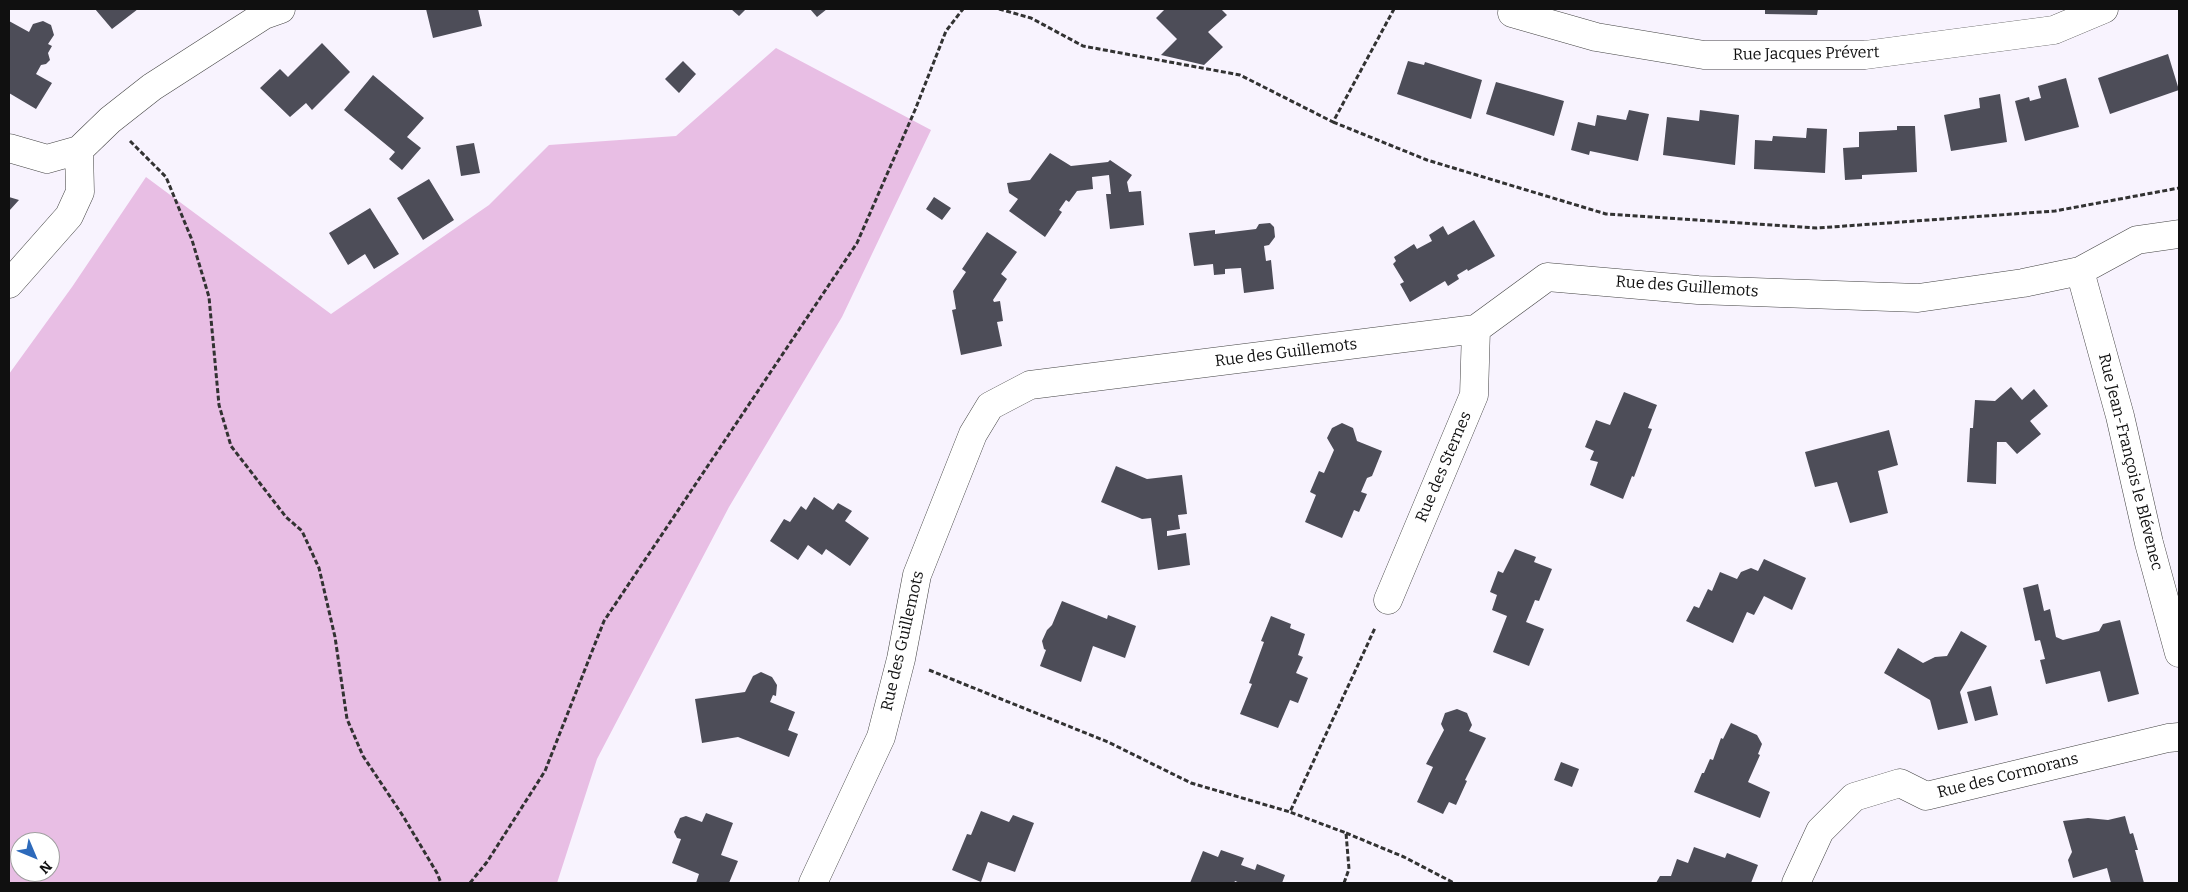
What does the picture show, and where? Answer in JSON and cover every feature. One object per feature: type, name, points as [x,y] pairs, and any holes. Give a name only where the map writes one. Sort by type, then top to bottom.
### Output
[{"type":"street","points":[[9,148],[47,159],[79,150],[110,120],[152,87],[264,16],[281,9]]},
{"type":"street","name":"Rue Jacques Prévert","points":[[1506,10],[1596,37],[1704,55],[1865,56],[2054,30],[2104,9]]},
{"type":"street","points":[[9,284],[69,216],[80,192],[79,150]]},
{"type":"street","name":"Rue des Guillemots","points":[[813,883],[881,737],[901,659],[916,575],[973,434],[990,406],[1030,385],[1476,329],[1547,277],[1698,290],[1918,298],[2023,283],[2080,272],[2137,240],[2179,234]]},
{"type":"street","name":"Rue Jean-François le Blévenec","points":[[2080,272],[2120,416],[2149,543],[2179,653]]},
{"type":"street","name":"Rue des Sternes","points":[[1388,600],[1474,395],[1476,329]]},
{"type":"street","name":"Rue des Cormorans","points":[[1796,883],[1820,831],[1854,797],[1900,783],[1926,796],[2168,738],[2179,737]]},
{"type":"path","points":[[470,883],[487,862],[545,771],[604,621],[857,243],[915,110],[946,31],[963,9]]},
{"type":"path","points":[[999,9],[1031,18],[1083,46],[1240,75],[1332,122],[1427,160],[1606,214],[1817,228],[2055,211],[2179,188]]},
{"type":"path","points":[[1332,122],[1394,9]]},
{"type":"path","points":[[110,120],[166,177],[192,240],[210,297],[219,405],[231,446],[286,517],[302,531],[321,577],[335,637],[347,719],[363,756],[403,816],[437,873],[440,883]]},
{"type":"path","points":[[1290,812],[1388,600]]},
{"type":"path","points":[[901,659],[1108,742],[1191,783],[1290,812],[1346,833],[1404,857],[1454,883]]},
{"type":"path","points":[[1344,883],[1349,869],[1346,833]]},
{"type":"shaded area","points":[[776,48],[931,130],[842,317],[729,507],[597,759],[557,883],[9,883],[9,374],[72,287],[146,177],[331,314],[489,205],[549,145],[676,136]]},
{"type":"building","points":[[95,9],[138,9],[112,29]]},
{"type":"building","points":[[426,9],[478,9],[482,26],[433,38]]},
{"type":"building","points":[[731,9],[746,9],[739,16]]},
{"type":"building","points":[[810,9],[827,9],[817,17]]},
{"type":"building","points":[[1165,9],[1221,9],[1227,15],[1208,32],[1223,47],[1204,65],[1161,55],[1177,39],[1156,18]]},
{"type":"building","points":[[1765,9],[1818,9],[1817,15],[1765,14]]},
{"type":"building","points":[[9,21],[29,32],[33,24],[43,21],[51,25],[54,35],[48,44],[52,46],[48,53],[50,60],[46,64],[41,65],[36,74],[52,83],[36,109],[9,93]]},
{"type":"building","points":[[322,43],[350,72],[312,110],[306,103],[290,117],[260,88],[280,69],[288,77]]},
{"type":"building","points":[[2168,54],[2179,90],[2110,114],[2098,78]]},
{"type":"building","points":[[683,61],[696,74],[679,93],[665,79]]},
{"type":"building","points":[[1408,61],[1424,65],[1425,62],[1482,80],[1471,119],[1397,94]]},
{"type":"building","points":[[373,75],[424,118],[407,137],[421,148],[402,170],[389,159],[395,152],[344,110]]},
{"type":"building","points":[[2066,78],[2079,127],[2025,141],[2015,101],[2029,97],[2030,101],[2041,98],[2038,86]]},
{"type":"building","points":[[1496,82],[1564,101],[1554,136],[1486,114]]},
{"type":"building","points":[[2000,94],[2007,142],[1951,151],[1944,115],[1980,108],[1979,98]]},
{"type":"building","points":[[1629,110],[1649,114],[1638,161],[1590,151],[1589,155],[1571,150],[1578,122],[1595,126],[1597,115],[1626,120]]},
{"type":"building","points":[[1700,110],[1739,115],[1735,165],[1663,155],[1667,117],[1699,121]]},
{"type":"building","points":[[1897,126],[1915,126],[1917,172],[1862,175],[1862,179],[1845,180],[1843,148],[1859,147],[1859,132],[1897,130]]},
{"type":"building","points":[[1807,128],[1827,129],[1825,173],[1754,169],[1755,140],[1772,141],[1773,136],[1806,138]]},
{"type":"building","points":[[474,143],[480,173],[461,176],[456,146]]},
{"type":"building","points":[[1050,153],[1071,166],[1108,162],[1110,160],[1132,175],[1127,182],[1129,192],[1141,191],[1144,225],[1110,229],[1106,194],[1111,194],[1109,175],[1092,177],[1093,189],[1077,191],[1069,202],[1066,200],[1059,210],[1062,212],[1045,237],[1009,211],[1018,199],[1009,193],[1007,183],[1030,180]]},
{"type":"building","points":[[429,179],[454,220],[423,240],[397,198]]},
{"type":"building","points":[[9,197],[19,200],[9,211]]},
{"type":"building","points":[[934,197],[951,208],[942,220],[926,209]]},
{"type":"building","points":[[370,208],[399,254],[374,269],[365,254],[348,265],[329,233]]},
{"type":"building","points":[[1474,220],[1495,256],[1457,275],[1459,279],[1448,286],[1445,281],[1410,302],[1400,284],[1404,282],[1393,264],[1396,261],[1394,257],[1414,244],[1417,249],[1432,241],[1429,235],[1443,226],[1448,235]]},
{"type":"building","points":[[1270,223],[1274,227],[1275,237],[1269,245],[1264,246],[1266,261],[1271,260],[1274,289],[1244,293],[1241,268],[1225,269],[1225,274],[1214,275],[1213,264],[1194,266],[1189,233],[1215,230],[1215,234],[1256,229],[1259,224]]},
{"type":"building","points":[[987,232],[1017,252],[1001,274],[1007,279],[993,300],[994,302],[1000,301],[1003,321],[997,322],[1002,346],[961,355],[952,310],[956,309],[953,291],[966,272],[962,269]]},
{"type":"building","points":[[2011,387],[2022,400],[2034,389],[2048,406],[2030,421],[2041,434],[2017,454],[2006,442],[1997,442],[1996,484],[1967,482],[1970,428],[1973,428],[1975,400],[1995,401]]},
{"type":"building","points":[[1624,392],[1657,405],[1648,428],[1652,429],[1634,477],[1632,476],[1623,499],[1590,485],[1598,462],[1590,460],[1594,451],[1585,447],[1596,420],[1610,425]]},
{"type":"building","points":[[1342,423],[1353,428],[1357,441],[1382,451],[1372,476],[1367,478],[1361,492],[1367,494],[1359,512],[1354,510],[1342,538],[1305,522],[1316,495],[1310,492],[1319,471],[1324,473],[1334,450],[1327,438],[1332,428]]},
{"type":"building","points":[[1889,430],[1898,465],[1878,471],[1888,513],[1850,523],[1837,482],[1815,487],[1805,452]]},
{"type":"building","points":[[1116,466],[1147,479],[1182,475],[1187,514],[1178,515],[1180,529],[1167,531],[1167,536],[1186,533],[1190,565],[1158,570],[1151,518],[1142,519],[1101,502]]},
{"type":"building","points":[[814,497],[833,510],[838,503],[852,511],[845,521],[869,538],[850,566],[826,549],[822,555],[808,545],[798,560],[770,541],[784,519],[790,522],[801,506],[806,510]]},
{"type":"building","points":[[1515,549],[1536,557],[1534,562],[1552,569],[1539,601],[1535,600],[1526,622],[1544,629],[1529,666],[1493,652],[1507,616],[1492,610],[1497,595],[1490,592],[1498,571],[1503,573]]},
{"type":"building","points":[[1764,559],[1806,578],[1792,610],[1764,596],[1754,615],[1747,612],[1733,643],[1686,621],[1694,606],[1699,608],[1708,589],[1712,591],[1720,572],[1737,579],[1741,572],[1751,568],[1758,571]]},
{"type":"building","points":[[2038,584],[2044,611],[2050,609],[2056,637],[2063,640],[2099,631],[2103,624],[2120,620],[2139,694],[2108,702],[2100,671],[2046,684],[2040,660],[2045,659],[2040,640],[2035,641],[2023,588]]},
{"type":"building","points":[[1062,601],[1107,619],[1108,615],[1136,626],[1125,658],[1093,646],[1081,682],[1040,666],[1046,650],[1042,641],[1047,630],[1052,625]]},
{"type":"building","points":[[1271,616],[1291,624],[1290,628],[1305,634],[1298,655],[1303,657],[1296,673],[1308,678],[1298,703],[1290,700],[1278,728],[1240,714],[1252,684],[1249,683],[1264,642],[1261,641]]},
{"type":"building","points":[[1961,631],[1987,646],[1960,692],[1968,723],[1938,730],[1930,700],[1884,673],[1898,648],[1923,663],[1935,657],[1947,656]]},
{"type":"building","points":[[761,672],[772,677],[777,685],[776,696],[773,695],[770,702],[795,712],[788,730],[798,734],[789,757],[738,737],[702,743],[695,699],[745,692],[753,676]]},
{"type":"building","points":[[1991,686],[1998,715],[1975,721],[1967,692]]},
{"type":"building","points":[[1457,709],[1467,713],[1472,725],[1469,731],[1486,738],[1465,780],[1467,781],[1456,805],[1449,802],[1443,814],[1417,802],[1433,767],[1426,764],[1444,730],[1441,724],[1445,713]]},
{"type":"building","points":[[1731,723],[1757,735],[1762,744],[1758,754],[1760,755],[1748,782],[1770,792],[1760,818],[1694,792],[1702,773],[1704,773],[1710,759],[1713,760],[1721,738],[1723,739]]},
{"type":"building","points":[[1561,762],[1579,769],[1572,787],[1554,780]]},
{"type":"building","points":[[981,811],[1009,822],[1013,815],[1034,823],[1015,872],[988,862],[981,882],[952,870],[967,834],[971,835]]},
{"type":"building","points":[[706,813],[733,823],[721,855],[738,861],[729,883],[696,883],[699,874],[672,863],[681,839],[677,838],[674,832],[680,818],[686,816],[702,822]]},
{"type":"building","points":[[2125,816],[2130,834],[2133,833],[2138,850],[2135,850],[2144,883],[2111,883],[2107,868],[2073,878],[2068,860],[2072,852],[2063,821],[2088,818],[2108,820]]},
{"type":"building","points":[[1694,847],[1725,858],[1727,853],[1758,865],[1751,883],[1656,883],[1660,876],[1671,876],[1677,859],[1688,863]]},
{"type":"building","points":[[1221,850],[1244,858],[1241,865],[1255,870],[1257,864],[1285,875],[1282,883],[1240,883],[1235,881],[1234,883],[1190,883],[1203,851],[1218,857]]}]
